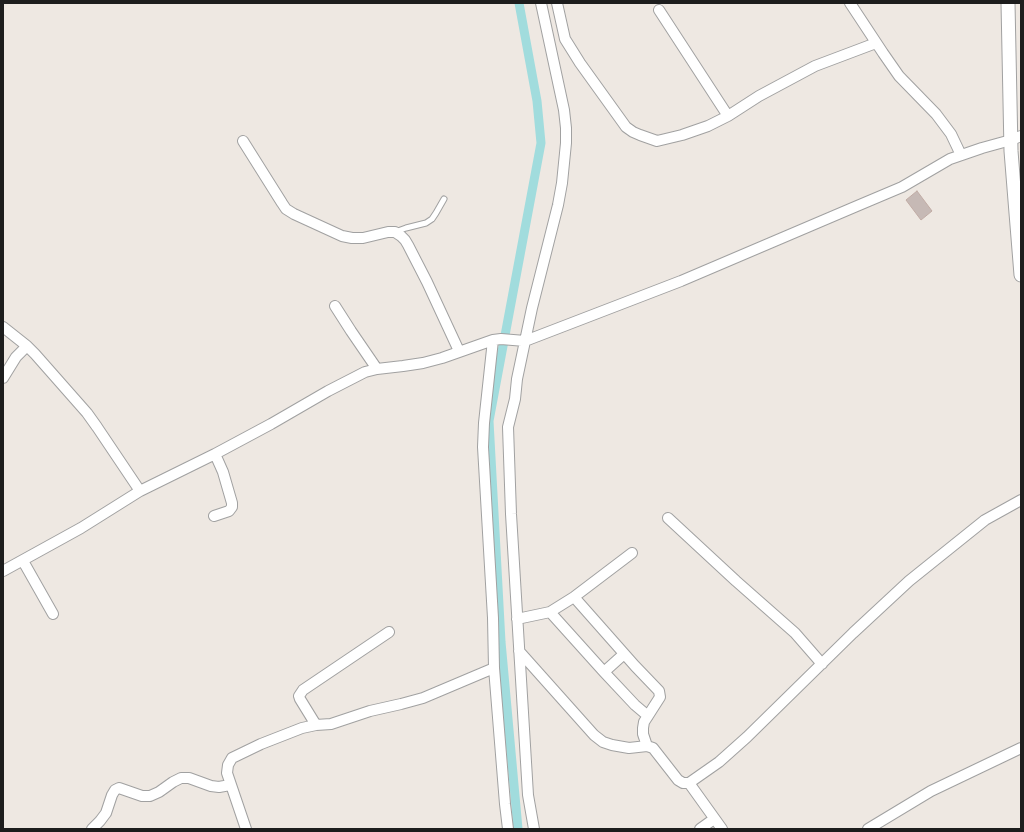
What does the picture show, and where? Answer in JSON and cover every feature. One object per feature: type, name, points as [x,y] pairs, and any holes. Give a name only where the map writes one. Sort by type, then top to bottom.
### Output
[{"type":"street","points":[[534,829],[528,795],[511,514],[508,427],[515,399],[522,341],[532,308],[558,205],[566,142],[564,110],[541,3]]},
{"type":"street","points":[[557,3],[565,39],[580,63],[626,127],[633,132],[657,140],[682,135],[701,128],[728,116],[759,96],[815,66],[876,44]]},
{"type":"street","points":[[850,3],[876,44],[899,76],[940,119],[951,134],[961,155]]},
{"type":"street","points":[[1008,3],[1016,138],[1021,275]]},
{"type":"street","points":[[659,10],[728,116]]},
{"type":"street","points":[[3,571],[81,528],[140,491],[215,454],[365,372],[422,363],[497,339],[522,341],[681,281],[902,187],[950,159],[1016,138]]},
{"type":"street","points":[[243,141],[286,209],[294,214],[342,236],[363,238],[388,232],[395,232],[401,236],[408,245],[427,282],[459,351]]},
{"type":"street","points":[[335,306],[377,369]]},
{"type":"street","points":[[3,327],[35,354],[87,413],[140,491]]},
{"type":"street","points":[[497,339],[484,423],[483,447],[493,618],[494,668],[504,804],[508,829]]},
{"type":"street","points":[[3,378],[16,357],[27,346]]},
{"type":"street","points":[[214,516],[229,511],[232,507],[223,472],[215,454]]},
{"type":"street","points":[[519,652],[594,735],[603,742],[629,748],[647,746],[653,748],[678,780],[683,783],[689,782],[719,762],[737,746],[909,581],[985,520],[1021,500]]},
{"type":"street","points":[[668,518],[736,581],[795,632],[822,664]]},
{"type":"street","points":[[518,619],[550,612],[574,597],[632,553]]},
{"type":"street","points":[[23,561],[53,614]]},
{"type":"street","points":[[574,597],[659,691],[660,697],[644,722],[643,734],[647,746]]},
{"type":"street","points":[[550,612],[635,705],[648,716]]},
{"type":"street","points":[[316,725],[300,699],[299,696],[303,690],[389,632]]},
{"type":"street","points":[[604,672],[624,654]]},
{"type":"street","points":[[246,829],[227,773],[228,765],[232,758],[261,744],[302,728],[331,724],[370,711],[423,698],[494,668]]},
{"type":"street","points":[[868,829],[931,791],[1021,748]]},
{"type":"street","points":[[92,829],[106,813],[115,790],[120,788],[142,796],[150,796],[181,778],[189,778],[211,786],[219,787],[230,785]]},
{"type":"street","points":[[689,782],[722,829]]},
{"type":"street","points":[[700,829],[714,819]]},
{"type":"lane","points":[[395,232],[426,223],[432,219],[444,199]]},
{"type":"building","points":[[917,191],[932,211],[921,220],[906,200]]},
{"type":"waterway","points":[[518,829],[501,642],[489,421],[541,143],[537,101],[519,3]]}]
